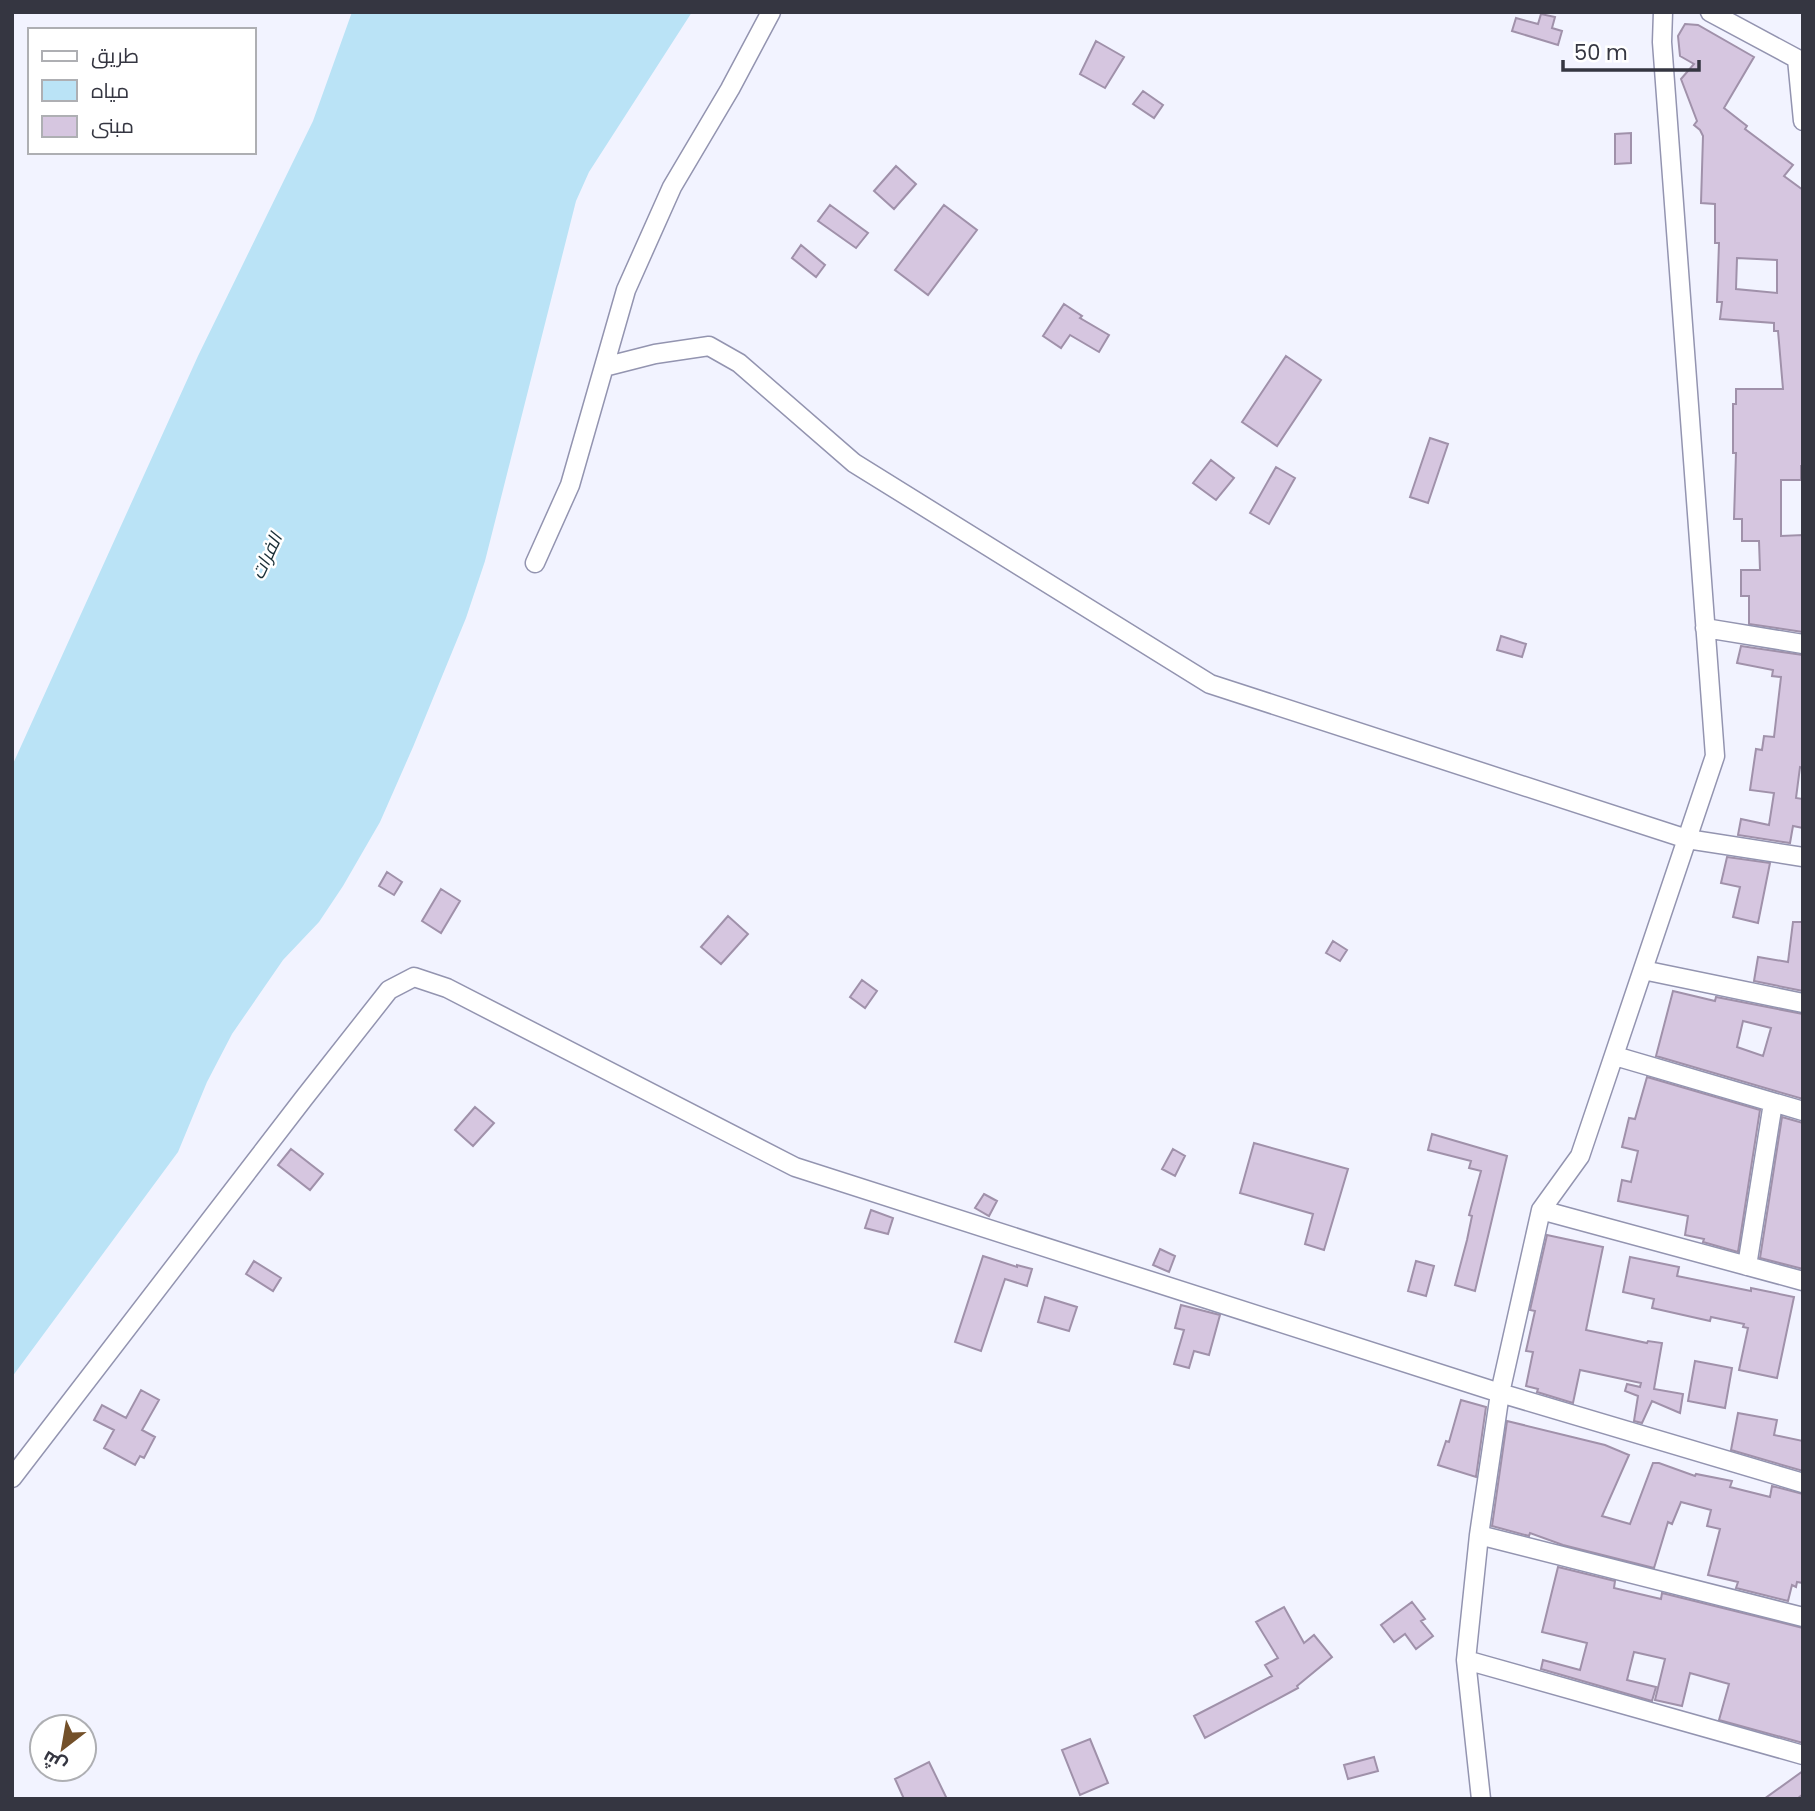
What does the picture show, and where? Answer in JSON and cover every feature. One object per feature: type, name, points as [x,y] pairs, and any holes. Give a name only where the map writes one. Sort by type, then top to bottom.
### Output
[{"type":"street","points":[[535,563],[570,485],[626,290],[672,187],[730,89],[771,12]]},
{"type":"street","points":[[1481,1799],[1465,1660],[1479,1535],[1500,1393],[1541,1210],[1580,1156],[1715,756],[1662,42],[1663,12]]},
{"type":"street","points":[[1710,12],[1800,60],[1803,121]]},
{"type":"street","points":[[604,367],[654,354],[709,346],[739,363],[853,463],[1210,684],[1687,839],[1803,857]]},
{"type":"street","points":[[1706,628],[1803,644]]},
{"type":"street","points":[[1643,970],[1803,1003]]},
{"type":"street","points":[[12,1479],[380,1001],[389,990],[414,977],[447,988],[795,1167],[1500,1393],[1803,1483]]},
{"type":"street","points":[[1615,1056],[1803,1111]]},
{"type":"street","points":[[1747,1266],[1773,1103]]},
{"type":"street","points":[[1541,1210],[1803,1281]]},
{"type":"street","points":[[1479,1535],[1803,1618]]},
{"type":"street","points":[[1465,1660],[1803,1755]]},
{"type":"water","name":"الفرات","points":[[352,12],[692,12],[589,172],[576,201],[485,561],[466,618],[380,822],[319,922],[283,960],[232,1034],[207,1082],[178,1152],[12,1377],[12,766],[198,356],[313,121]]},
{"type":"building","points":[[1541,14],[1555,17],[1552,28],[1562,31],[1558,45],[1512,31],[1516,18],[1538,24]]},
{"type":"building","points":[[1685,24],[1698,25],[1754,57],[1724,108],[1747,126],[1745,129],[1793,165],[1784,176],[1803,190],[1803,466],[1801,480],[1781,480],[1781,536],[1803,535],[1803,632],[1749,624],[1749,596],[1741,596],[1741,570],[1760,570],[1759,541],[1742,541],[1742,519],[1734,519],[1736,453],[1733,453],[1733,404],[1736,404],[1736,389],[1783,389],[1778,331],[1774,331],[1774,323],[1720,319],[1722,302],[1717,302],[1719,243],[1715,243],[1715,204],[1701,203],[1703,136],[1694,125],[1697,121],[1681,79],[1694,64],[1680,56],[1678,36]],"holes":[[[1737,258],[1777,260],[1777,293],[1736,289]]]},
{"type":"building","points":[[1096,41],[1124,57],[1105,88],[1080,74]]},
{"type":"building","points":[[1143,91],[1163,105],[1154,118],[1133,104]]},
{"type":"building","points":[[1631,133],[1631,163],[1615,164],[1615,134]]},
{"type":"building","points":[[896,166],[916,184],[894,209],[874,191]]},
{"type":"building","points":[[830,205],[868,233],[856,248],[818,221]]},
{"type":"building","points":[[944,205],[977,230],[928,295],[895,270]]},
{"type":"building","points":[[801,245],[825,265],[816,277],[792,258]]},
{"type":"building","points":[[1064,304],[1082,316],[1080,318],[1109,335],[1099,352],[1070,335],[1061,348],[1043,336]]},
{"type":"building","points":[[1286,356],[1321,380],[1277,446],[1242,422]]},
{"type":"building","points":[[1430,438],[1448,444],[1428,503],[1410,497]]},
{"type":"building","points":[[1211,460],[1234,478],[1216,500],[1193,483]]},
{"type":"building","points":[[1276,467],[1295,478],[1269,524],[1250,513]]},
{"type":"building","points":[[1501,636],[1526,644],[1522,657],[1497,650]]},
{"type":"building","points":[[1741,646],[1803,655],[1803,768],[1800,767],[1796,798],[1803,799],[1803,828],[1793,826],[1790,843],[1738,835],[1741,819],[1769,825],[1774,793],[1750,790],[1756,749],[1762,750],[1764,736],[1774,737],[1781,677],[1772,676],[1773,670],[1737,663]]},
{"type":"building","points":[[1727,857],[1770,863],[1758,923],[1733,917],[1740,887],[1721,883]]},
{"type":"building","points":[[387,872],[402,882],[394,895],[379,886]]},
{"type":"building","points":[[441,889],[460,901],[441,933],[422,921]]},
{"type":"building","points":[[728,916],[748,934],[721,964],[701,947]]},
{"type":"building","points":[[1793,922],[1803,922],[1803,991],[1754,981],[1758,957],[1788,962]]},
{"type":"building","points":[[1333,941],[1347,950],[1340,961],[1326,953]]},
{"type":"building","points":[[862,980],[877,991],[865,1008],[850,997]]},
{"type":"building","points":[[1673,991],[1715,1001],[1716,997],[1803,1014],[1803,1099],[1656,1056]],"holes":[[[1743,1021],[1771,1028],[1763,1056],[1737,1047]]]},
{"type":"building","points":[[1647,1077],[1760,1110],[1738,1252],[1685,1235],[1688,1216],[1618,1201],[1622,1180],[1631,1182],[1638,1151],[1622,1147],[1629,1118],[1635,1119]]},
{"type":"building","points":[[475,1107],[494,1123],[473,1146],[455,1130]]},
{"type":"building","points":[[1782,1117],[1803,1123],[1803,1269],[1760,1258]]},
{"type":"building","points":[[1432,1134],[1507,1156],[1475,1291],[1455,1285],[1481,1171],[1469,1168],[1471,1161],[1428,1150]]},
{"type":"building","points":[[1254,1143],[1348,1169],[1324,1250],[1305,1244],[1313,1214],[1240,1193]]},
{"type":"building","points":[[291,1149],[323,1174],[310,1190],[278,1165]]},
{"type":"building","points":[[1173,1149],[1185,1156],[1175,1176],[1162,1169]]},
{"type":"building","points":[[984,1194],[997,1201],[989,1216],[975,1208]]},
{"type":"building","points":[[871,1210],[893,1218],[888,1234],[865,1228]]},
{"type":"building","points":[[1547,1235],[1603,1247],[1586,1330],[1647,1343],[1662,1343],[1654,1389],[1683,1394],[1680,1413],[1652,1401],[1642,1423],[1634,1421],[1638,1396],[1625,1391],[1627,1384],[1640,1387],[1641,1383],[1580,1370],[1573,1403],[1526,1386],[1533,1352],[1526,1351],[1535,1311],[1530,1310]]},
{"type":"building","points":[[1160,1249],[1175,1256],[1169,1272],[1153,1265]]},
{"type":"building","points":[[983,1256],[1032,1269],[1027,1286],[1005,1279],[981,1351],[955,1342]]},
{"type":"building","points":[[1630,1257],[1679,1267],[1677,1276],[1794,1297],[1777,1378],[1739,1370],[1748,1328],[1743,1327],[1744,1324],[1711,1317],[1710,1321],[1652,1308],[1654,1299],[1623,1292]]},
{"type":"building","points":[[254,1261],[281,1278],[273,1291],[246,1274]]},
{"type":"building","points":[[1416,1261],[1434,1266],[1426,1296],[1408,1291]]},
{"type":"building","points":[[1045,1297],[1077,1307],[1069,1331],[1038,1322]]},
{"type":"building","points":[[1181,1305],[1220,1315],[1209,1355],[1194,1351],[1189,1368],[1174,1364],[1184,1330],[1175,1328]]},
{"type":"building","points":[[1695,1361],[1732,1368],[1725,1408],[1688,1401]]},
{"type":"building","points":[[141,1390],[159,1400],[142,1430],[155,1437],[144,1458],[140,1456],[135,1465],[104,1448],[114,1430],[94,1420],[102,1405],[126,1418]]},
{"type":"building","points":[[1461,1400],[1486,1407],[1476,1477],[1438,1465],[1446,1441],[1449,1442]]},
{"type":"building","points":[[1738,1413],[1777,1420],[1774,1435],[1803,1441],[1803,1471],[1731,1450]]},
{"type":"building","points":[[1507,1421],[1605,1445],[1629,1455],[1602,1516],[1630,1524],[1653,1463],[1695,1476],[1696,1474],[1732,1481],[1730,1487],[1770,1497],[1772,1486],[1803,1494],[1803,1583],[1797,1582],[1796,1587],[1792,1585],[1788,1601],[1736,1588],[1738,1582],[1708,1575],[1720,1529],[1707,1526],[1711,1510],[1681,1502],[1672,1524],[1668,1522],[1654,1568],[1563,1545],[1530,1533],[1529,1536],[1492,1526]]},
{"type":"building","points":[[1558,1567],[1615,1581],[1614,1588],[1661,1599],[1662,1593],[1803,1628],[1803,1743],[1719,1720],[1729,1684],[1690,1673],[1682,1706],[1655,1700],[1665,1659],[1634,1652],[1627,1680],[1656,1687],[1652,1701],[1541,1669],[1543,1660],[1580,1670],[1587,1643],[1542,1632]]},
{"type":"building","points":[[1412,1602],[1425,1619],[1421,1621],[1433,1636],[1416,1649],[1405,1634],[1394,1642],[1381,1625]]},
{"type":"building","points":[[1284,1607],[1304,1643],[1314,1635],[1332,1657],[1297,1686],[1298,1688],[1205,1738],[1194,1716],[1272,1676],[1265,1665],[1278,1658],[1256,1622]]},
{"type":"building","points":[[1090,1739],[1108,1783],[1080,1795],[1062,1750]]},
{"type":"building","points":[[1374,1757],[1378,1771],[1348,1779],[1344,1765]]},
{"type":"building","points":[[929,1762],[947,1799],[904,1799],[895,1779]]},
{"type":"building","points":[[1803,1771],[1803,1794],[1797,1799],[1764,1799]]}]
